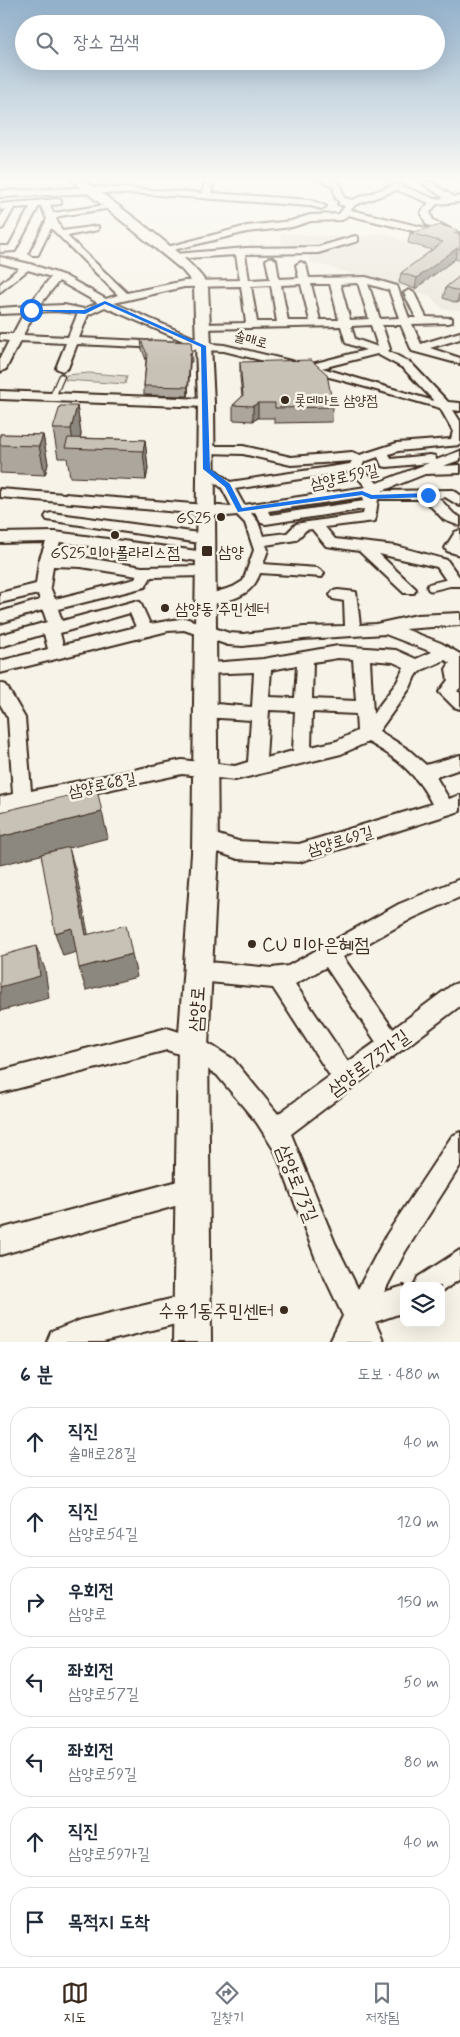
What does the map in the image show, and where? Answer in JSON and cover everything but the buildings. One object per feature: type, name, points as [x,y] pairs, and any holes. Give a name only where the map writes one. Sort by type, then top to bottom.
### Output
[{"type":"main road","points":[[152,241],[187,267],[200,284]]},
{"type":"main road","name":"삼양로","points":[[192,1342],[193,1047],[205,839],[206,403],[200,284]]},
{"type":"street","points":[[12,249],[17,241]]},
{"type":"street","points":[[0,249],[37,251],[42,241]]},
{"type":"street","points":[[68,241],[125,296]]},
{"type":"street","points":[[170,253],[210,241]]},
{"type":"street","points":[[170,253],[328,249],[342,241]]},
{"type":"street","points":[[240,252],[252,325]]},
{"type":"street","points":[[271,260],[283,324]]},
{"type":"street","points":[[2,262],[27,266],[57,277],[105,302],[203,336],[252,325],[448,320]]},
{"type":"street","points":[[301,265],[316,324]]},
{"type":"street","points":[[0,289],[27,266]]},
{"type":"street","points":[[0,369],[31,310],[46,288],[57,277]]},
{"type":"street","points":[[228,486],[357,463],[397,447],[457,442],[459,427],[445,406],[418,378],[417,373],[400,360],[380,350],[350,341],[334,280]]},
{"type":"street","points":[[0,311],[85,312],[105,302],[125,296],[184,284],[362,280],[393,288],[414,345],[440,356],[460,361]]},
{"type":"street","points":[[362,280],[375,322],[380,350]]},
{"type":"street","points":[[409,293],[423,321]]},
{"type":"street","points":[[62,372],[85,312]]},
{"type":"street","points":[[306,369],[380,350],[412,350],[460,335]]},
{"type":"street","name":"솔매로","points":[[0,337],[73,340],[203,336],[224,348],[341,376],[396,394],[445,406],[460,407]]},
{"type":"street","points":[[0,395],[206,403]]},
{"type":"street","points":[[258,541],[291,537],[301,527],[315,524],[370,518],[370,496],[357,463],[354,444]]},
{"type":"street","points":[[420,445],[432,462]]},
{"type":"street","points":[[205,601],[238,591],[249,584],[261,550],[251,522],[240,510],[228,486],[206,459],[243,450],[292,461],[352,456],[357,463]]},
{"type":"street","points":[[382,452],[387,462],[432,462]]},
{"type":"street","name":"삼양로59길","points":[[0,493],[132,502],[227,512],[260,508],[266,520],[370,496],[432,462],[460,455]]},
{"type":"street","points":[[460,469],[428,472],[411,484],[449,517],[460,522]]},
{"type":"street","points":[[370,496],[448,493],[460,502]]},
{"type":"street","points":[[57,627],[44,587],[48,537],[52,517],[66,497]]},
{"type":"street","points":[[120,528],[132,502]]},
{"type":"street","points":[[52,517],[120,528],[205,556]]},
{"type":"street","points":[[315,524],[330,543],[361,545],[396,551],[442,564],[457,581]]},
{"type":"street","points":[[442,564],[446,547],[456,549],[460,535]]},
{"type":"street","points":[[0,538],[48,537],[205,556]]},
{"type":"street","points":[[361,545],[409,589]]},
{"type":"street","points":[[121,568],[129,547]]},
{"type":"street","points":[[46,560],[82,562],[147,572],[205,556]]},
{"type":"street","points":[[254,568],[317,574]]},
{"type":"street","points":[[0,618],[49,604],[140,583],[147,572]]},
{"type":"street","points":[[0,598],[44,587]]},
{"type":"street","points":[[338,595],[351,596],[353,631]]},
{"type":"street","points":[[0,640],[135,606],[146,630]]},
{"type":"street","points":[[0,667],[168,625],[185,624],[228,639],[243,640],[304,633],[387,628],[417,621],[460,619]]},
{"type":"street","points":[[57,627],[51,630],[57,653]]},
{"type":"street","points":[[387,628],[455,659]]},
{"type":"street","points":[[205,668],[264,665],[304,656],[338,652],[362,652],[396,656],[416,666],[455,659]]},
{"type":"street","points":[[362,652],[366,732]]},
{"type":"street","points":[[302,757],[304,656]]},
{"type":"street","points":[[455,659],[456,681],[447,692],[460,702]]},
{"type":"street","points":[[257,767],[264,665]]},
{"type":"street","name":"삼양로68길","points":[[0,805],[182,767],[235,773],[342,747],[362,737],[377,722],[404,684],[408,673],[416,666]]},
{"type":"street","points":[[0,689],[16,718],[23,800]]},
{"type":"street","points":[[204,710],[304,705],[365,708]]},
{"type":"street","name":"삼양로69길","points":[[205,839],[238,850],[299,853],[452,805],[434,787],[418,765],[392,746],[366,732]]},
{"type":"street","points":[[424,773],[460,762]]},
{"type":"street","points":[[198,971],[278,977],[290,976],[406,911],[460,888]]},
{"type":"street","points":[[328,953],[391,1045]]},
{"type":"street","points":[[278,977],[346,1079]]},
{"type":"street","name":"삼양로73가길","points":[[275,1131],[460,994]]},
{"type":"street","name":"삼양로73길","points":[[0,1082],[167,1039],[193,1047],[225,1067],[265,1114],[285,1146],[325,1250],[370,1342]]},
{"type":"street","points":[[344,1342],[396,1243],[460,1144]]},
{"type":"street","points":[[0,1242],[193,1189]]},
{"type":"street","points":[[434,1282],[460,1263]]},
{"type":"street","points":[[358,1315],[400,1300]]},
{"type":"street","points":[[61,1342],[81,1334],[192,1307]]},
{"type":"lane","points":[[52,398],[62,372]]},
{"type":"lane","points":[[431,587],[457,581]]},
{"type":"shaded area","points":[[282,241],[460,242],[460,310],[443,309],[429,295],[311,262],[308,251],[282,243]]},
{"type":"shaded area","points":[[89,373],[127,376],[125,384],[65,380],[66,375]]},
{"type":"place","name":"롯데마트 삼양점","points":[[285,400]]},
{"type":"place","name":"GS25","points":[[221,517]]},
{"type":"place","name":"GS25 미아폴라리스점","points":[[115,535]]},
{"type":"place","name":"삼양","points":[[207,551]]},
{"type":"place","name":"삼양동 주민센터","points":[[165,608]]},
{"type":"place","name":"CU 미아은혜점","points":[[252,944]]},
{"type":"place","name":"수유1동주민센터","points":[[284,1310]]},
{"type":"route","points":[[31,310],[35,308],[85,312],[105,302],[204,346],[206,469],[228,486],[240,510],[294,504],[362,493],[371,497],[428,495]]}]
